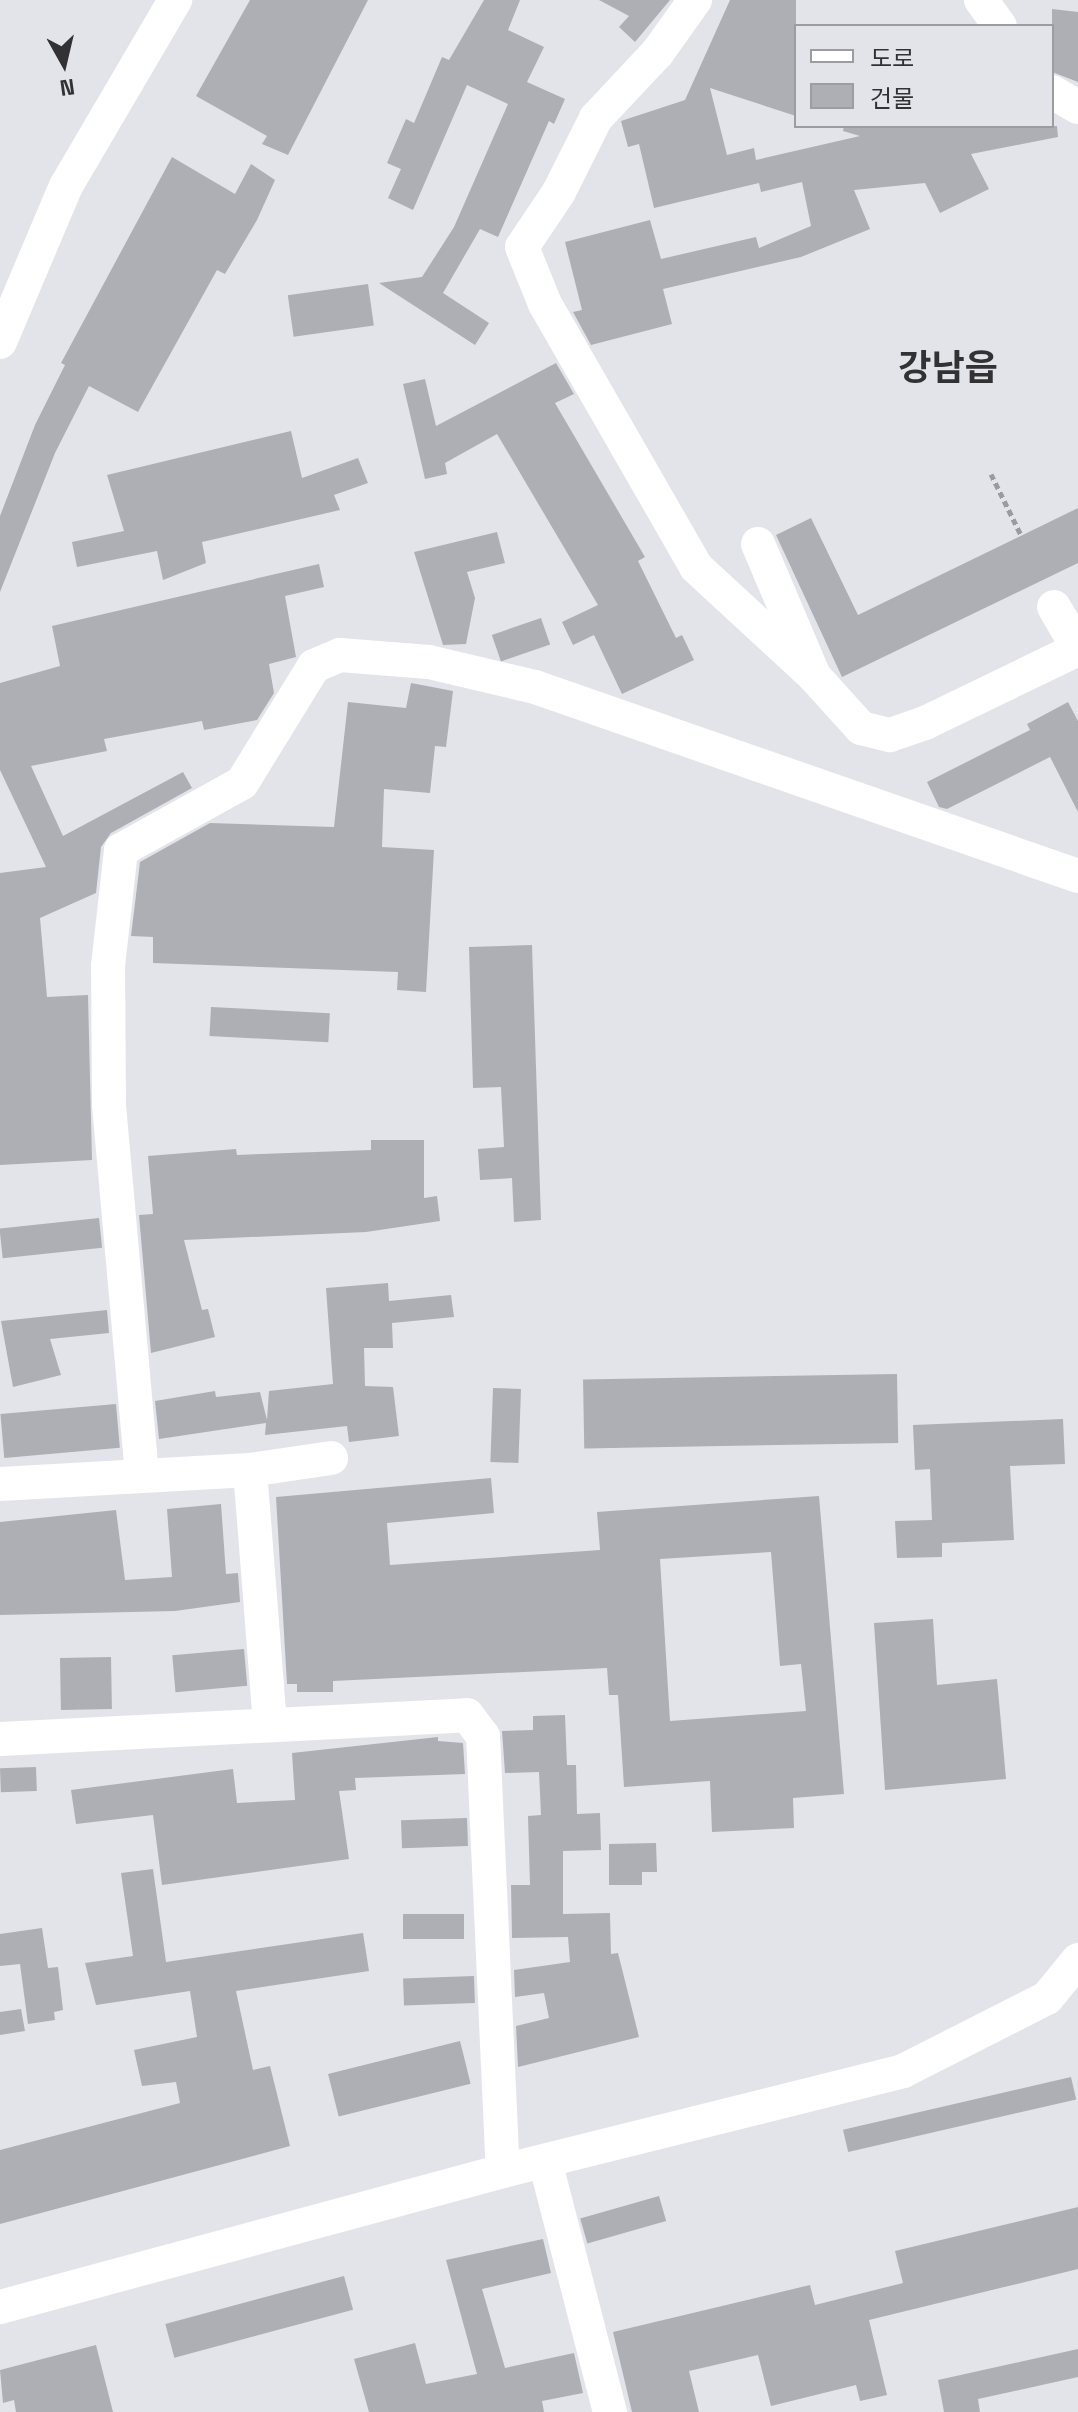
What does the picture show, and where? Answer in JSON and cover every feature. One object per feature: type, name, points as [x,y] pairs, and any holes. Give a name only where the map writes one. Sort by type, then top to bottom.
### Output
[{"type":"street","points":[[0,342],[66,186],[175,0]]},
{"type":"street","points":[[695,0],[658,52],[596,118],[559,192],[522,247],[545,304],[696,567],[814,676],[861,728],[890,735],[1078,649],[1054,607]]},
{"type":"street","points":[[981,0],[999,24]]},
{"type":"street","points":[[1054,93],[1078,107]]},
{"type":"street","points":[[758,544],[814,676]]},
{"type":"street","points":[[142,1475],[109,1104],[108,966],[121,850],[242,783],[314,666],[340,655],[429,662],[535,687],[1078,876]]},
{"type":"street","points":[[0,1484],[250,1470],[331,1458]]},
{"type":"street","points":[[250,1470],[270,1723]]},
{"type":"street","points":[[0,1739],[467,1715],[483,1736],[503,2171]]},
{"type":"street","points":[[0,2307],[503,2171],[903,2071],[1047,1998],[1078,1960]]},
{"type":"street","points":[[545,2161],[610,2412]]},
{"type":"path","points":[[991,474],[1021,535]]},
{"type":"building","points":[[250,0],[368,0],[288,155],[262,144],[267,136],[196,96]]},
{"type":"building","points":[[484,0],[520,0],[508,30],[544,47],[527,82],[565,99],[554,124],[549,121],[498,237],[480,229],[443,293],[489,323],[475,345],[379,283],[422,277],[454,227],[508,104],[467,85],[413,210],[388,198],[401,169],[387,163],[406,119],[414,123],[442,57],[449,60]]},
{"type":"building","points":[[599,0],[670,0],[635,42],[619,27],[629,16]]},
{"type":"building","points":[[730,0],[796,0],[794,115],[710,88],[727,155],[754,148],[756,160],[860,136],[843,131],[844,128],[1057,126],[1058,137],[971,154],[989,189],[940,213],[925,183],[854,190],[870,229],[801,257],[663,289],[672,324],[591,345],[573,312],[582,310],[565,242],[650,220],[661,259],[756,237],[759,248],[811,226],[802,182],[761,192],[759,183],[654,208],[639,144],[628,147],[621,121],[685,100]]},
{"type":"building","points":[[1052,9],[1078,12],[1078,82],[1054,73]]},
{"type":"building","points":[[172,157],[235,194],[251,164],[275,180],[257,220],[225,274],[217,270],[138,412],[89,386],[55,453],[0,592],[0,516],[35,425],[65,365],[61,363]]},
{"type":"building","points":[[368,284],[374,326],[294,337],[288,295]]},
{"type":"building","points":[[556,363],[574,394],[555,403],[645,557],[638,561],[676,638],[682,635],[694,660],[622,694],[594,635],[573,645],[562,622],[598,605],[497,434],[445,463],[447,474],[425,479],[403,384],[425,379],[436,426]]},
{"type":"building","points":[[291,431],[302,478],[358,458],[368,483],[334,495],[340,510],[202,542],[206,563],[163,580],[157,551],[77,567],[72,542],[124,531],[107,475]]},
{"type":"building","points":[[1078,508],[1078,563],[842,677],[776,535],[811,518],[858,615]]},
{"type":"building","points":[[497,532],[505,563],[467,572],[475,598],[466,644],[443,645],[414,552]]},
{"type":"building","points":[[319,564],[324,587],[285,596],[296,657],[269,664],[274,693],[257,720],[204,730],[202,721],[104,739],[107,751],[31,766],[63,836],[183,772],[192,788],[111,833],[101,847],[96,893],[40,918],[47,997],[88,995],[92,1160],[0,1165],[0,873],[46,867],[0,770],[0,683],[60,666],[52,626]]},
{"type":"building","points":[[541,618],[550,644],[501,661],[492,635]]},
{"type":"building","points":[[411,683],[453,691],[446,747],[435,746],[430,793],[384,789],[382,847],[434,850],[426,992],[397,990],[398,972],[153,963],[153,937],[131,936],[140,862],[210,823],[334,827],[348,702],[406,708]]},
{"type":"building","points":[[1068,702],[1078,721],[1078,812],[1050,757],[947,809],[939,807],[927,782],[1030,730],[1027,724]]},
{"type":"building","points":[[532,945],[541,1220],[514,1222],[512,1178],[480,1180],[478,1149],[504,1147],[501,1087],[473,1088],[469,947]]},
{"type":"building","points":[[211,1007],[330,1013],[328,1042],[209,1036]]},
{"type":"building","points":[[371,1140],[424,1140],[424,1198],[437,1196],[440,1221],[366,1232],[184,1240],[202,1310],[208,1309],[215,1337],[151,1353],[139,1215],[153,1214],[148,1156],[236,1149],[237,1155],[371,1150]]},
{"type":"building","points":[[99,1218],[102,1248],[3,1258],[0,1228]]},
{"type":"building","points":[[388,1283],[389,1301],[451,1295],[454,1317],[392,1323],[393,1348],[364,1348],[365,1386],[393,1387],[399,1436],[349,1442],[347,1426],[265,1435],[266,1423],[159,1439],[155,1401],[215,1391],[216,1397],[260,1392],[267,1420],[269,1391],[333,1384],[326,1288]]},
{"type":"building","points":[[107,1310],[109,1333],[50,1339],[61,1375],[13,1387],[1,1321]]},
{"type":"building","points":[[897,1374],[898,1443],[584,1448],[583,1379]]},
{"type":"building","points":[[493,1388],[521,1389],[518,1463],[490,1462]]},
{"type":"building","points":[[116,1404],[120,1448],[4,1458],[0,1414]]},
{"type":"building","points":[[1063,1419],[1065,1464],[1010,1466],[1014,1540],[942,1543],[942,1557],[897,1558],[895,1521],[932,1520],[930,1469],[915,1470],[913,1425]]},
{"type":"building","points":[[491,1478],[494,1513],[387,1523],[390,1565],[600,1550],[597,1512],[819,1496],[844,1794],[793,1798],[794,1828],[712,1832],[710,1781],[624,1787],[618,1695],[609,1695],[607,1668],[333,1681],[333,1692],[297,1692],[297,1684],[287,1684],[276,1497]],"holes":[[[771,1552],[780,1666],[801,1664],[806,1711],[670,1721],[660,1559]]]},
{"type":"building","points":[[221,1504],[226,1574],[238,1573],[240,1602],[175,1611],[0,1615],[0,1522],[116,1510],[125,1580],[172,1577],[167,1509]]},
{"type":"building","points":[[933,1619],[937,1685],[997,1679],[1006,1779],[885,1790],[874,1623]]},
{"type":"building","points":[[244,1649],[247,1686],[175,1692],[172,1655]]},
{"type":"building","points":[[111,1657],[112,1709],[61,1710],[60,1658]]},
{"type":"building","points":[[565,1715],[567,1765],[576,1765],[577,1814],[600,1813],[601,1850],[563,1851],[563,1914],[610,1913],[611,1954],[618,1953],[639,2037],[518,2067],[516,2026],[549,2018],[544,1993],[515,1997],[514,1970],[570,1962],[568,1937],[512,1938],[511,1885],[530,1885],[528,1816],[541,1815],[539,1772],[505,1773],[502,1731],[533,1730],[533,1716]]},
{"type":"building","points":[[438,1737],[438,1741],[463,1743],[465,1774],[355,1778],[356,1790],[339,1791],[349,1859],[162,1885],[153,1815],[76,1824],[71,1790],[233,1769],[237,1803],[295,1800],[292,1753]]},
{"type":"building","points":[[36,1767],[37,1791],[1,1792],[0,1768]]},
{"type":"building","points":[[467,1818],[468,1846],[402,1848],[401,1820]]},
{"type":"building","points":[[656,1843],[657,1872],[642,1872],[642,1885],[609,1885],[609,1844]]},
{"type":"building","points":[[153,1869],[166,1962],[363,1933],[369,1971],[236,1991],[253,2070],[270,2066],[290,2146],[0,2224],[0,2150],[180,2103],[176,2082],[142,2086],[134,2050],[197,2037],[190,1991],[96,2005],[85,1963],[133,1956],[121,1873]]},
{"type":"building","points":[[403,1914],[464,1914],[464,1939],[403,1939]]},
{"type":"building","points":[[42,1928],[48,1968],[58,1967],[63,2010],[54,2012],[55,2020],[28,2024],[20,1964],[0,1966],[0,1934]]},
{"type":"building","points":[[474,1976],[475,2003],[404,2005],[403,1978]]},
{"type":"building","points":[[21,2009],[25,2031],[0,2035],[0,2012]]},
{"type":"building","points":[[460,2041],[471,2084],[339,2117],[328,2074]]},
{"type":"building","points":[[1071,2077],[1076,2099],[848,2152],[843,2130]]},
{"type":"building","points":[[659,2196],[666,2221],[587,2244],[580,2219]]},
{"type":"building","points":[[1078,2207],[1078,2269],[869,2320],[887,2395],[860,2401],[856,2385],[771,2406],[758,2355],[689,2371],[699,2412],[632,2412],[613,2332],[810,2285],[815,2305],[903,2283],[895,2251]]},
{"type":"building","points":[[543,2239],[551,2273],[482,2289],[505,2368],[574,2353],[583,2393],[542,2401],[544,2412],[369,2412],[354,2359],[415,2343],[426,2384],[477,2374],[446,2260]]},
{"type":"building","points":[[344,2276],[353,2310],[174,2358],[165,2324]]},
{"type":"building","points":[[96,2345],[113,2412],[16,2412],[14,2400],[3,2403],[0,2370]]},
{"type":"building","points":[[1078,2349],[1078,2377],[978,2399],[980,2412],[944,2412],[938,2380]]},
{"type":"district","name":"강남읍","points":[[948,369]]}]
